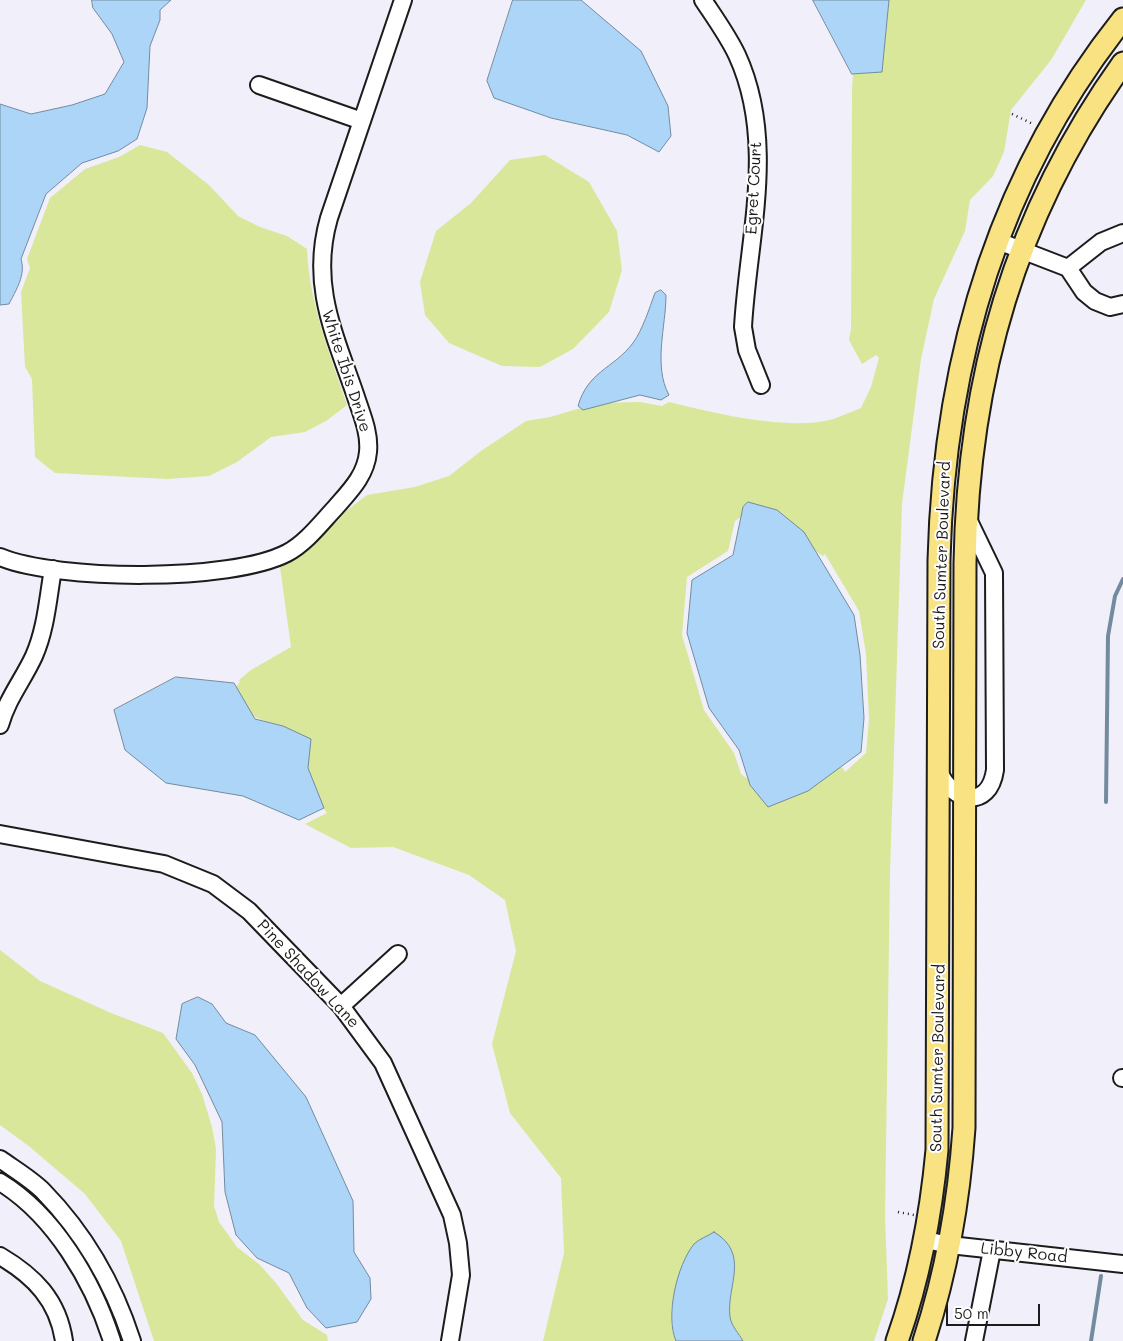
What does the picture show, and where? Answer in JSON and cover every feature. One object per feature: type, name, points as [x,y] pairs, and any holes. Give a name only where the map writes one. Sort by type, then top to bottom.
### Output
[{"type":"main road","name":"South Sumter Boulevard","points":[[897,1341],[913,1291],[925,1240],[932,1199],[938,1128],[939,551],[944,462],[952,405],[965,343],[978,296],[998,241],[1049,130],[1081,78],[1123,20]]},
{"type":"main road","name":"South Sumter Boulevard","points":[[924,1341],[950,1245],[960,1184],[964,1128],[966,515],[972,446],[983,379],[1000,311],[1022,250],[1069,147],[1123,63]]},
{"type":"street","name":"White Ibis Drive","points":[[0,557],[17,563],[53,569],[102,574],[160,575],[214,570],[274,558],[302,543],[356,483],[366,463],[368,435],[326,309],[321,263],[326,226],[403,0]]},
{"type":"street","name":"Egret Court","points":[[703,0],[737,55],[749,89],[756,127],[759,171],[744,328],[748,350],[761,385]]},
{"type":"street","points":[[259,85],[362,121]]},
{"type":"street","points":[[1068,268],[1101,242],[1123,233]]},
{"type":"street","points":[[998,241],[1068,268],[1084,292],[1095,301],[1110,307],[1123,304]]},
{"type":"street","name":"South Sumter Boulevard","points":[[964,797],[975,798],[985,794],[992,783],[995,770],[994,573],[966,515]]},
{"type":"street","points":[[0,725],[7,703],[28,666],[40,638],[53,569]]},
{"type":"street","points":[[939,771],[947,784],[964,797]]},
{"type":"street","name":"Pine Shadow Lane","points":[[0,834],[164,864],[213,884],[249,911],[341,1006],[383,1063],[452,1215],[458,1243],[460,1275],[450,1341]]},
{"type":"street","points":[[341,1006],[398,954]]},
{"type":"street","points":[[0,1159],[42,1190],[75,1228],[104,1272],[132,1341]]},
{"type":"street","points":[[0,1182],[25,1200],[66,1245],[106,1320],[112,1341]]},
{"type":"street","name":"Libby Road","points":[[925,1240],[950,1245],[1123,1264]]},
{"type":"street","points":[[974,1341],[992,1250]]},
{"type":"street","points":[[0,1256],[20,1268],[40,1286],[54,1310],[64,1341]]},
{"type":"path","points":[[1012,114],[1028,123],[1038,124],[1049,130]]},
{"type":"green space","points":[[889,0],[1086,0],[1051,60],[1011,110],[1004,152],[993,176],[970,200],[965,231],[934,299],[921,359],[902,504],[890,873],[885,1216],[888,1299],[874,1341],[743,1341],[683,1264],[674,1293],[671,1312],[671,1322],[676,1341],[543,1341],[564,1253],[561,1178],[510,1113],[492,1044],[516,951],[505,900],[469,875],[393,847],[351,848],[305,824],[327,813],[319,803],[284,726],[243,712],[236,687],[240,682],[239,680],[251,670],[291,647],[280,567],[305,542],[367,495],[415,487],[449,476],[481,451],[526,421],[550,417],[598,403],[640,402],[662,406],[669,402],[747,419],[788,423],[825,421],[861,408],[871,387],[879,358],[876,355],[862,364],[849,340],[851,329],[853,74],[870,73],[883,62]],"holes":[[[751,510],[823,556],[825,554],[859,611],[866,654],[869,719],[866,753],[845,772],[842,767],[748,779],[741,774],[734,753],[704,710],[682,635],[687,577],[728,551],[735,521]]]},
{"type":"green space","points":[[140,145],[167,152],[209,185],[238,216],[260,227],[287,236],[307,249],[316,309],[347,405],[326,421],[305,432],[271,437],[237,462],[209,476],[167,479],[55,473],[35,457],[32,379],[25,367],[21,292],[30,268],[27,259],[50,198],[85,169],[119,157]]},
{"type":"green space","points":[[545,155],[589,182],[617,231],[622,270],[609,312],[573,349],[540,367],[502,366],[449,343],[425,315],[420,282],[436,231],[471,203],[510,160]]},
{"type":"green space","points":[[0,950],[40,981],[111,1013],[163,1033],[192,1073],[202,1094],[212,1127],[216,1149],[214,1206],[219,1222],[237,1247],[260,1265],[276,1283],[303,1320],[327,1335],[328,1341],[154,1341],[121,1241],[85,1194],[30,1147],[0,1125]]},
{"type":"water","points":[[92,0],[171,0],[160,10],[160,20],[150,46],[147,108],[137,139],[118,151],[82,163],[46,194],[21,259],[22,271],[17,288],[9,304],[0,305],[0,104],[31,114],[72,105],[105,94],[124,62],[112,34],[93,8]]},
{"type":"water","points":[[513,0],[581,0],[641,51],[668,106],[671,136],[659,152],[627,135],[551,118],[494,98],[487,81]]},
{"type":"water","points":[[813,0],[889,0],[882,72],[852,74]]},
{"type":"water","points":[[661,290],[666,295],[661,359],[664,384],[669,395],[661,400],[640,395],[583,410],[578,406],[582,394],[602,371],[633,343],[643,325],[655,293]]},
{"type":"water","points":[[748,502],[777,510],[804,532],[854,615],[860,655],[864,718],[861,752],[808,791],[768,807],[750,785],[739,750],[709,708],[687,633],[692,580],[733,555],[743,507]]},
{"type":"water","points":[[176,677],[234,683],[255,719],[283,726],[311,739],[308,768],[324,808],[299,820],[243,796],[166,783],[125,750],[114,710]]},
{"type":"water","points":[[198,997],[212,1004],[226,1023],[255,1035],[306,1097],[353,1201],[354,1252],[370,1278],[371,1299],[357,1322],[326,1328],[307,1308],[289,1273],[257,1258],[236,1235],[225,1192],[222,1122],[195,1065],[176,1039],[182,1004]]},
{"type":"water","points":[[714,1232],[732,1250],[734,1271],[730,1317],[733,1326],[743,1341],[676,1341],[673,1331],[672,1305],[682,1264],[694,1244]]},
{"type":"waterway","points":[[1106,802],[1108,636],[1115,596],[1123,579]]},
{"type":"waterway","points":[[1091,1341],[1101,1276]]}]
